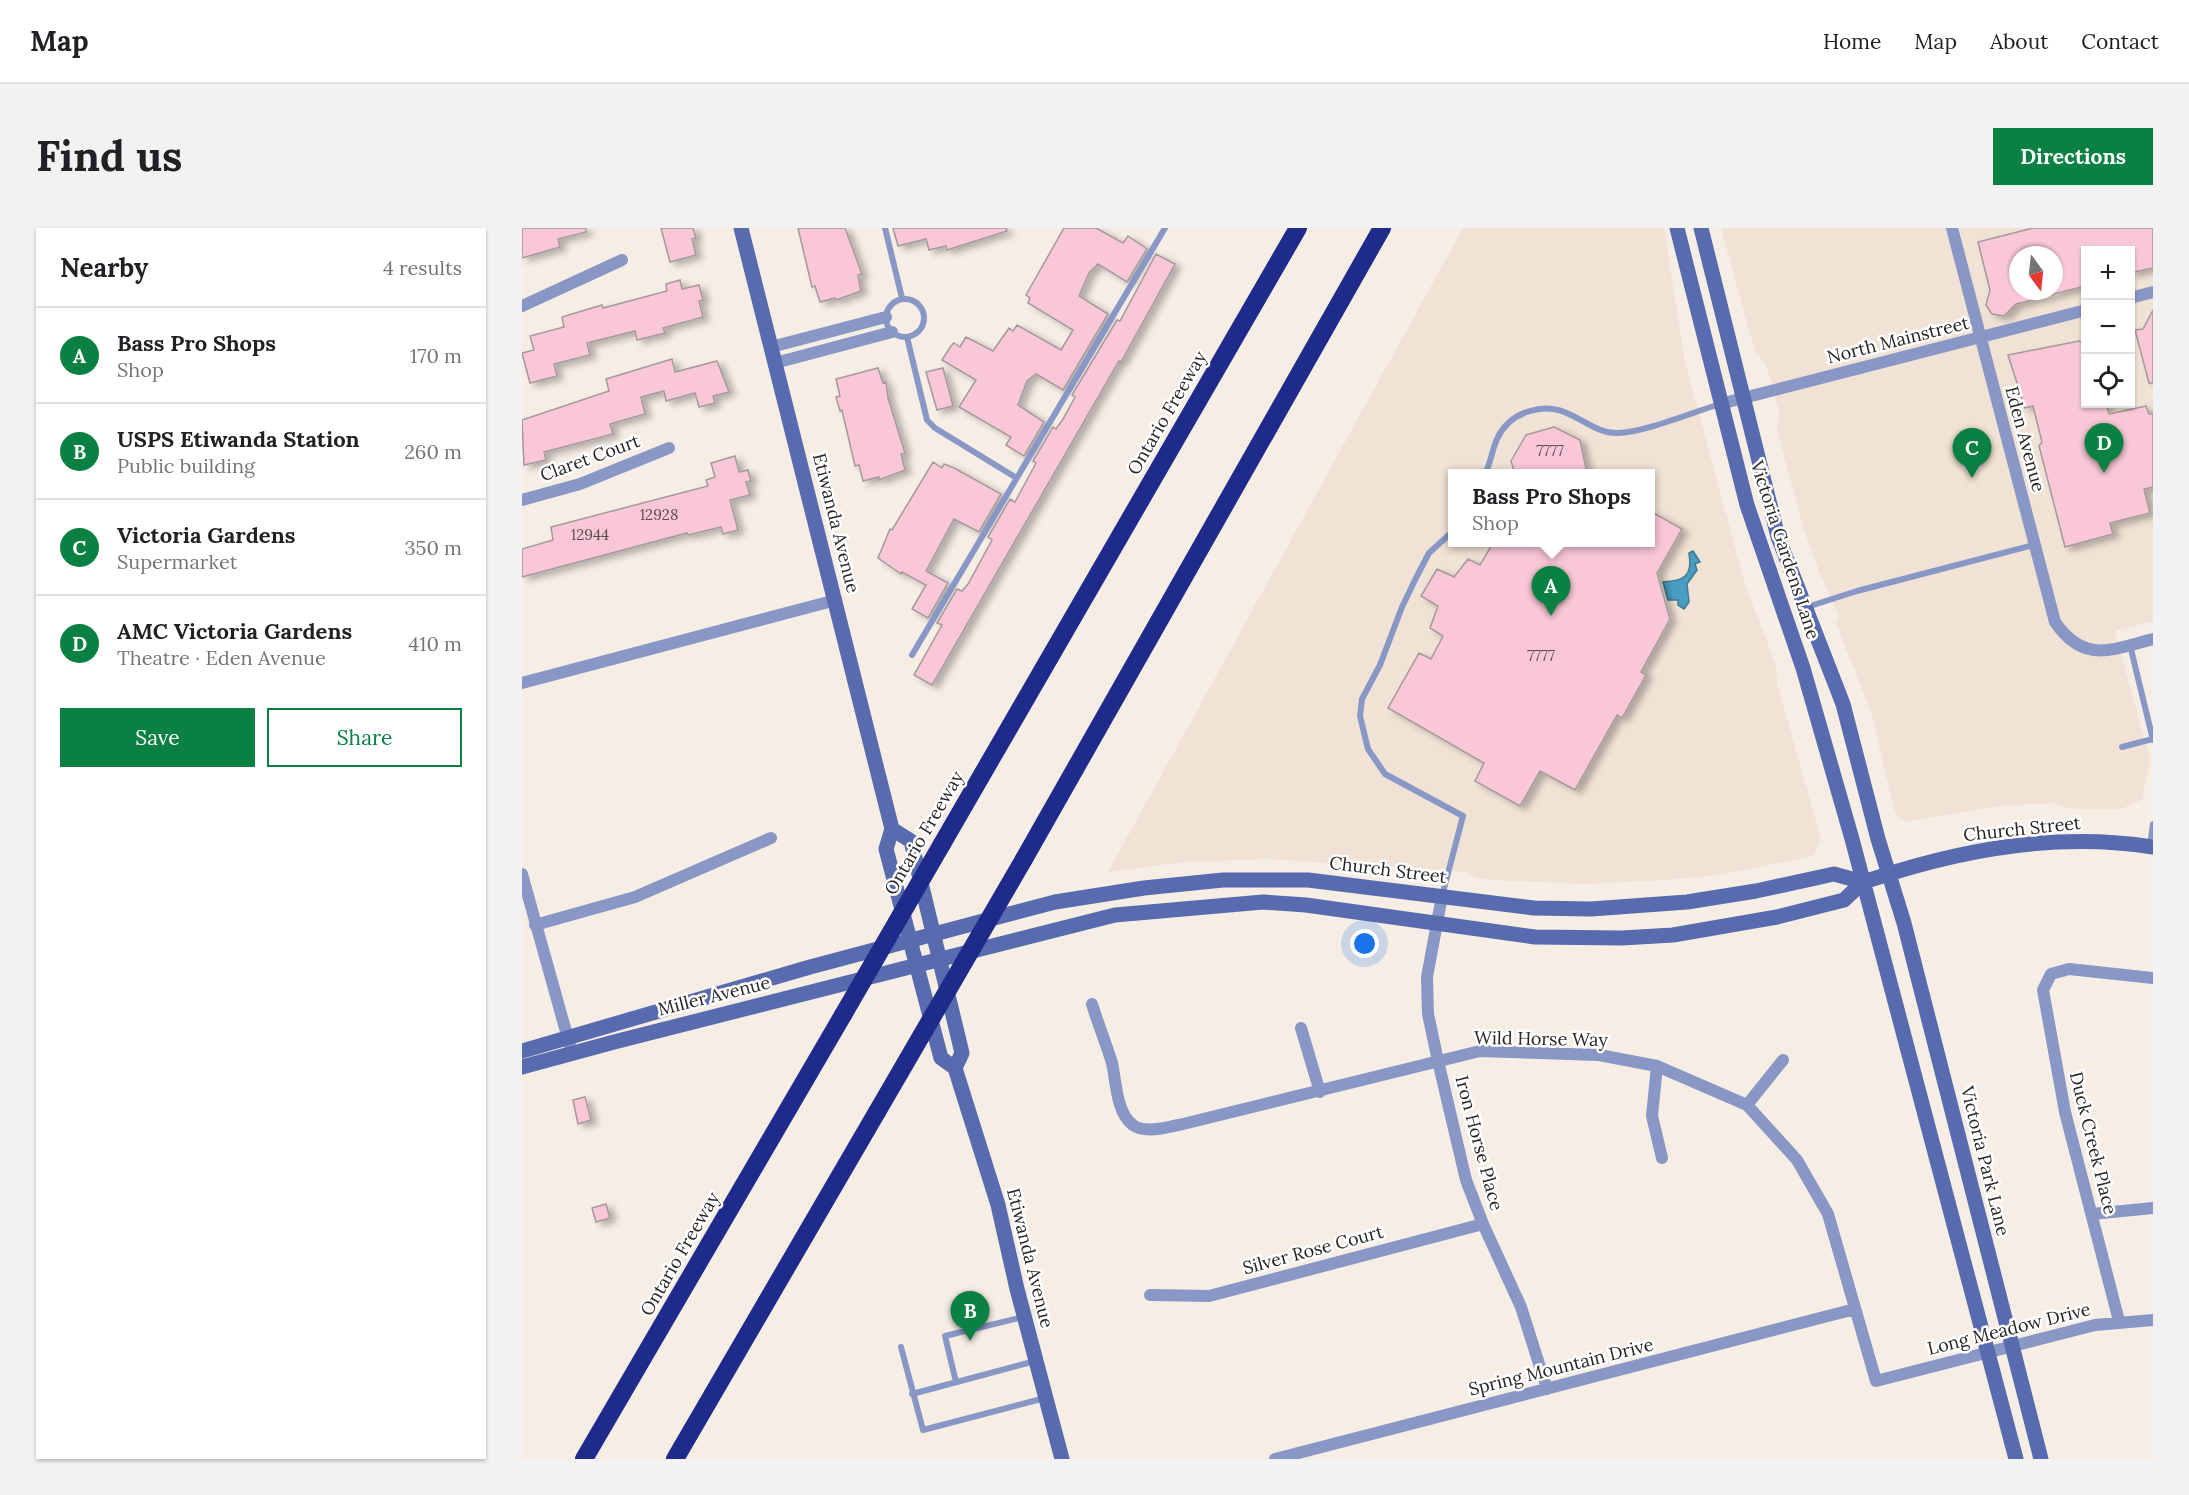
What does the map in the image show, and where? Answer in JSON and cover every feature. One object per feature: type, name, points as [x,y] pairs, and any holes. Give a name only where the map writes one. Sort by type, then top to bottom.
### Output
[{"type":"highway","name":"Ontario Freeway","points":[[584,1459],[1298,228]]},
{"type":"highway","points":[[675,1459],[1024,859],[1382,228]]},
{"type":"main road","name":"Etiwanda Avenue","points":[[741,228],[892,829],[886,849],[916,965],[941,1058],[955,1068],[998,1205],[1024,1317],[1062,1459]]},
{"type":"main road","name":"Victoria Gardens Lane","points":[[1677,228],[1750,515],[1813,699],[1863,882]]},
{"type":"main road","name":"Victoria Gardens Lane","points":[[1701,228],[1778,537],[1843,704],[1888,873]]},
{"type":"main road","name":"Etiwanda Avenue","points":[[892,829],[911,841],[962,1053],[955,1068]]},
{"type":"main road","name":"Church Street","points":[[916,965],[1114,915],[1263,902],[1305,905],[1536,937],[1622,938],[1672,935],[1777,917],[1830,904],[1844,900],[1863,882],[1888,873],[1981,850],[2036,844],[2100,842],[2152,846]]},
{"type":"main road","name":"Victoria Park Lane","points":[[1888,873],[1904,923],[2041,1459]]},
{"type":"main road","name":"Church Street","points":[[910,941],[1055,902],[1144,888],[1223,880],[1308,880],[1534,908],[1614,908],[1686,902],[1834,874],[1863,882]]},
{"type":"main road","points":[[1863,882],[2016,1459]]},
{"type":"main road","name":"Miller Avenue","points":[[522,1067],[570,1046],[810,967],[910,941]]},
{"type":"main road","name":"Miller Avenue","points":[[522,1051],[570,1046],[916,965]]},
{"type":"street","name":"Eden Avenue","points":[[1952,228],[2055,622],[2066,638],[2081,648],[2101,652],[2130,645]]},
{"type":"street","points":[[522,306],[622,260]]},
{"type":"street","points":[[2135,297],[2153,292]]},
{"type":"street","name":"North Mainstreet","points":[[1720,404],[2081,311]]},
{"type":"street","points":[[771,347],[886,317]]},
{"type":"street","points":[[775,363],[892,332]]},
{"type":"street","name":"Claret Court","points":[[522,500],[580,484],[669,448]]},
{"type":"street","points":[[522,683],[836,600]]},
{"type":"street","points":[[2130,645],[2153,639]]},
{"type":"street","points":[[535,925],[635,897],[771,838]]},
{"type":"street","points":[[522,874],[570,1046]]},
{"type":"street","name":"Iron Horse Place","points":[[1442,896],[1427,977],[1428,1014],[1438,1061],[1466,1180],[1483,1224],[1521,1307],[1547,1389]]},
{"type":"street","name":"Duck Creek Place","points":[[2119,1321],[2065,1112],[2043,990],[2052,974],[2069,969],[2153,978]]},
{"type":"street","name":"Wild Horse Way","points":[[1092,1004],[1111,1061],[1120,1102],[1133,1125],[1157,1129],[1320,1092],[1480,1051],[1599,1055],[1657,1066],[1747,1105],[1797,1160],[1828,1214],[1876,1381]]},
{"type":"street","points":[[1301,1028],[1320,1092]]},
{"type":"street","points":[[1747,1105],[1783,1060]]},
{"type":"street","points":[[1657,1066],[1652,1116],[1662,1158]]},
{"type":"street","points":[[2092,1214],[2153,1208]]},
{"type":"street","name":"Silver Rose Court","points":[[1150,1295],[1209,1296],[1483,1224]]},
{"type":"street","name":"Spring Mountain Drive","points":[[1275,1459],[1855,1309]]},
{"type":"street","name":"Long Meadow Drive","points":[[1876,1381],[2013,1345],[2119,1321],[2153,1320]]},
{"type":"lane","points":[[885,228],[902,298]]},
{"type":"lane","points":[[912,655],[1015,477],[1165,228]]},
{"type":"lane","points":[[902,298],[918,303],[924,312],[921,328],[907,337],[892,332],[886,317],[890,305],[902,298]]},
{"type":"lane","points":[[907,337],[927,420],[935,428],[1015,477]]},
{"type":"lane","points":[[1487,469],[1497,439],[1509,422],[1525,412],[1542,408],[1557,409],[1596,428],[1617,434],[1720,404]]},
{"type":"lane","points":[[1442,896],[1463,816],[1385,774],[1368,749],[1360,716],[1362,699],[1387,649],[1407,597],[1429,553],[1448,536]]},
{"type":"lane","points":[[1806,608],[1857,591],[2035,544]]},
{"type":"lane","points":[[2122,747],[2153,740],[2130,645]]},
{"type":"lane","points":[[2152,846],[2153,824]]},
{"type":"lane","points":[[957,1382],[945,1336],[1024,1317]]},
{"type":"lane","points":[[901,1347],[923,1430],[1046,1397]]},
{"type":"lane","points":[[912,1394],[1036,1361]]},
{"type":"shaded area","points":[[1463,228],[1664,228],[1685,362],[1746,588],[1776,665],[1777,683],[1821,839],[1813,856],[1724,874],[1668,880],[1584,884],[1495,880],[1476,878],[1468,872],[1269,859],[1183,862],[1108,872]]},
{"type":"shaded area","points":[[1721,228],[2153,228],[2153,621],[2115,631],[2150,760],[2142,799],[2122,809],[2072,809],[2053,803],[2001,806],[1905,822],[1896,815],[1871,713],[1836,623],[1839,616],[1820,574],[1803,527],[1777,429],[1780,415],[1766,364],[1755,352]]},
{"type":"water","points":[[1693,551],[1700,562],[1695,564],[1697,570],[1687,584],[1689,602],[1684,609],[1678,605],[1678,600],[1668,600],[1663,582],[1685,576],[1690,567],[1689,553]]},
{"type":"building","points":[[522,228],[586,228],[586,232],[558,239],[560,247],[522,258]]},
{"type":"building","points":[[661,228],[693,228],[696,238],[692,239],[696,255],[670,262]]},
{"type":"building","points":[[798,228],[845,228],[862,274],[858,275],[861,291],[836,300],[835,298],[820,302],[815,286],[812,287]]},
{"type":"building","points":[[893,228],[1006,228],[1007,231],[947,250],[946,246],[929,250],[926,239],[898,246]]},
{"type":"building","points":[[1064,228],[1096,228],[1123,243],[1128,236],[1147,249],[1127,282],[1098,264],[1089,273],[1079,296],[1108,314],[1063,390],[1036,374],[1027,381],[1018,405],[1044,422],[1024,456],[1006,445],[1011,437],[959,407],[976,380],[942,360],[954,343],[960,347],[966,337],[993,351],[1009,328],[1013,331],[1017,325],[1061,350],[1073,330],[1028,303],[1030,298],[1026,295]]},
{"type":"building","points":[[2033,228],[2153,228],[2153,268],[2135,272],[2135,246],[2081,246],[2081,287],[2063,292],[2063,246],[2009,246],[2009,300],[2032,300],[2016,304],[2004,316],[1992,314],[1986,305],[1990,290],[1978,242]]},
{"type":"building","points":[[1156,254],[1175,264],[1121,362],[1119,361],[932,685],[914,675],[942,625],[937,623],[957,589],[962,591],[968,584],[992,540],[988,537],[1010,499],[1015,502],[1036,463],[1033,461],[1053,427],[1056,429],[1063,419],[1075,397],[1072,395],[1117,320],[1120,321]]},
{"type":"building","points":[[680,280],[682,289],[699,285],[703,300],[699,301],[703,317],[663,328],[665,333],[637,340],[635,331],[587,343],[590,355],[554,364],[557,376],[530,383],[522,353],[534,350],[530,336],[564,327],[562,317],[602,305],[603,308],[667,291],[666,284]]},
{"type":"building","points":[[2153,310],[2153,383],[2149,383],[2135,330],[2143,329]]},
{"type":"building","points":[[2079,341],[2081,342],[2081,408],[2107,408],[2109,414],[2146,406],[2149,414],[2153,414],[2153,487],[2144,489],[2150,513],[2110,523],[2113,534],[2065,547],[2039,446],[2042,442],[2033,406],[2025,408],[2008,355]]},
{"type":"building","points":[[672,359],[675,372],[717,361],[729,392],[713,396],[715,403],[699,407],[695,393],[666,401],[664,391],[641,397],[645,414],[610,424],[613,434],[544,452],[546,460],[524,465],[522,420],[609,391],[606,379]]},
{"type":"building","points":[[878,368],[883,383],[886,382],[888,398],[905,453],[901,454],[905,470],[879,480],[879,477],[863,481],[859,465],[855,466],[842,410],[840,411],[836,397],[840,396],[836,379]]},
{"type":"building","points":[[943,368],[953,406],[937,410],[926,372]]},
{"type":"building","points":[[1554,427],[1580,440],[1586,469],[1513,469],[1511,461],[1526,435]]},
{"type":"building","points":[[735,456],[739,472],[748,470],[751,481],[746,482],[750,495],[730,500],[738,530],[723,534],[721,527],[688,535],[687,533],[522,577],[522,549],[553,540],[551,527],[708,486],[706,480],[715,477],[711,463]]},
{"type":"building","points":[[933,462],[942,468],[944,464],[954,468],[1001,494],[979,532],[954,519],[926,571],[948,583],[928,618],[912,609],[926,585],[902,572],[901,574],[878,558],[890,529],[892,530]]},
{"type":"building","points":[[1655,514],[1682,529],[1657,573],[1670,619],[1641,672],[1646,675],[1622,718],[1617,715],[1575,790],[1540,771],[1520,806],[1475,781],[1484,763],[1388,708],[1419,653],[1431,659],[1443,636],[1430,628],[1438,606],[1421,596],[1437,569],[1454,577],[1468,559],[1480,565],[1491,547],[1655,547]]},
{"type":"building","points":[[585,1097],[591,1120],[578,1124],[573,1100]]},
{"type":"building","points":[[606,1204],[610,1218],[596,1222],[592,1208]]},
{"type":"place","name":"AMC Victoria Gardens","points":[[2104,473]]},
{"type":"place","name":"Victoria Gardens","points":[[1972,478]]},
{"type":"place","name":"Bass Pro Shops","points":[[1551,616]]},
{"type":"place","name":"USPS Etiwanda Station","points":[[970,1341]]}]
